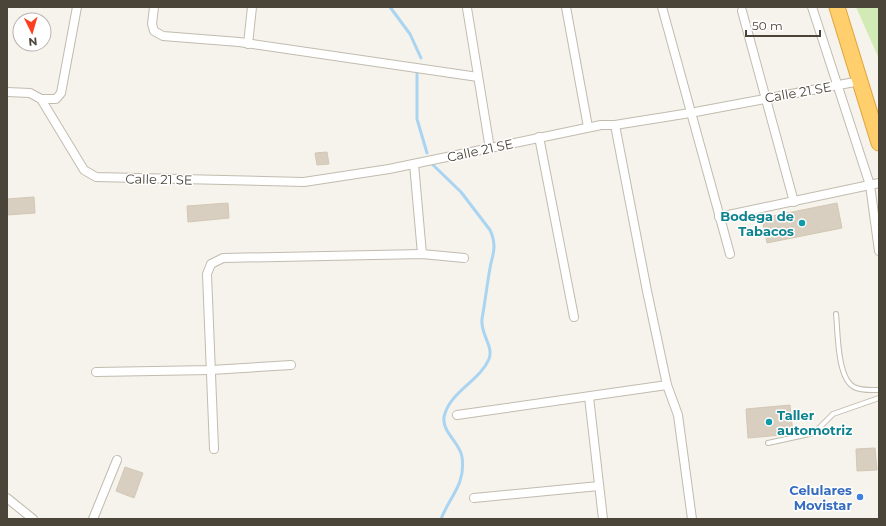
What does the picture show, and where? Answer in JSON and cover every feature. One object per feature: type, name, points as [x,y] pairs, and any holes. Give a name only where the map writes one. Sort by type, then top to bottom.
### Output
[{"type":"highway","points":[[837,7],[879,143]]},
{"type":"street","points":[[7,92],[30,93],[41,99],[56,99],[61,93],[78,7]]},
{"type":"street","points":[[154,7],[152,24],[154,31],[158,34],[248,44],[478,77]]},
{"type":"street","points":[[248,44],[252,7]]},
{"type":"street","points":[[566,7],[588,127]]},
{"type":"street","points":[[662,7],[730,254]]},
{"type":"street","points":[[812,7],[870,185],[879,251]]},
{"type":"street","points":[[467,8],[490,149]]},
{"type":"street","points":[[742,11],[764,98],[794,202]]},
{"type":"street","name":"Calle 21 SE","points":[[41,99],[84,170],[96,178],[304,182],[414,164],[588,127],[614,125],[690,113],[860,81]]},
{"type":"street","points":[[614,125],[647,291],[668,385],[678,415],[692,519]]},
{"type":"street","points":[[539,137],[574,316]]},
{"type":"street","points":[[414,164],[422,254]]},
{"type":"street","points":[[719,217],[879,183]]},
{"type":"street","points":[[214,449],[208,274],[211,264],[223,258],[422,254],[464,258]]},
{"type":"street","points":[[96,372],[211,370],[291,365]]},
{"type":"street","points":[[457,414],[668,385]]},
{"type":"street","points":[[589,397],[603,519]]},
{"type":"street","points":[[93,519],[117,460]]},
{"type":"street","points":[[474,498],[599,486]]},
{"type":"street","points":[[7,498],[33,519]]},
{"type":"lane","points":[[836,314],[842,370],[847,382],[861,390],[879,390]]},
{"type":"lane","points":[[768,443],[814,433],[833,414],[879,398]]},
{"type":"green space","points":[[856,7],[879,7],[879,59]]},
{"type":"building","points":[[327,152],[329,164],[317,165],[315,153]]},
{"type":"building","points":[[34,197],[35,213],[7,215],[7,199]]},
{"type":"building","points":[[228,203],[229,218],[188,222],[187,206]]},
{"type":"building","name":"Bodega de Tabacos","points":[[837,203],[842,228],[767,243],[762,218]]},
{"type":"building","name":"Taller automotriz","points":[[790,405],[793,434],[748,438],[746,409]]},
{"type":"building","points":[[875,448],[877,470],[857,471],[856,449]]},
{"type":"building","points":[[125,467],[143,473],[134,498],[116,491]]},
{"type":"waterway","points":[[390,7],[410,34],[421,58]]},
{"type":"waterway","points":[[417,74],[417,119],[427,153]]},
{"type":"waterway","points":[[432,164],[461,192],[490,230],[494,245],[482,319],[483,330],[490,349],[490,354],[485,367],[452,400],[444,417],[444,423],[448,433],[461,452],[463,466],[462,475],[456,490],[441,519]]},
{"type":"place","name":"Bodega de Tabacos","points":[[802,223]]},
{"type":"place","name":"Taller automotriz","points":[[769,422]]},
{"type":"place","name":"Celulares Movistar","points":[[860,497]]}]
